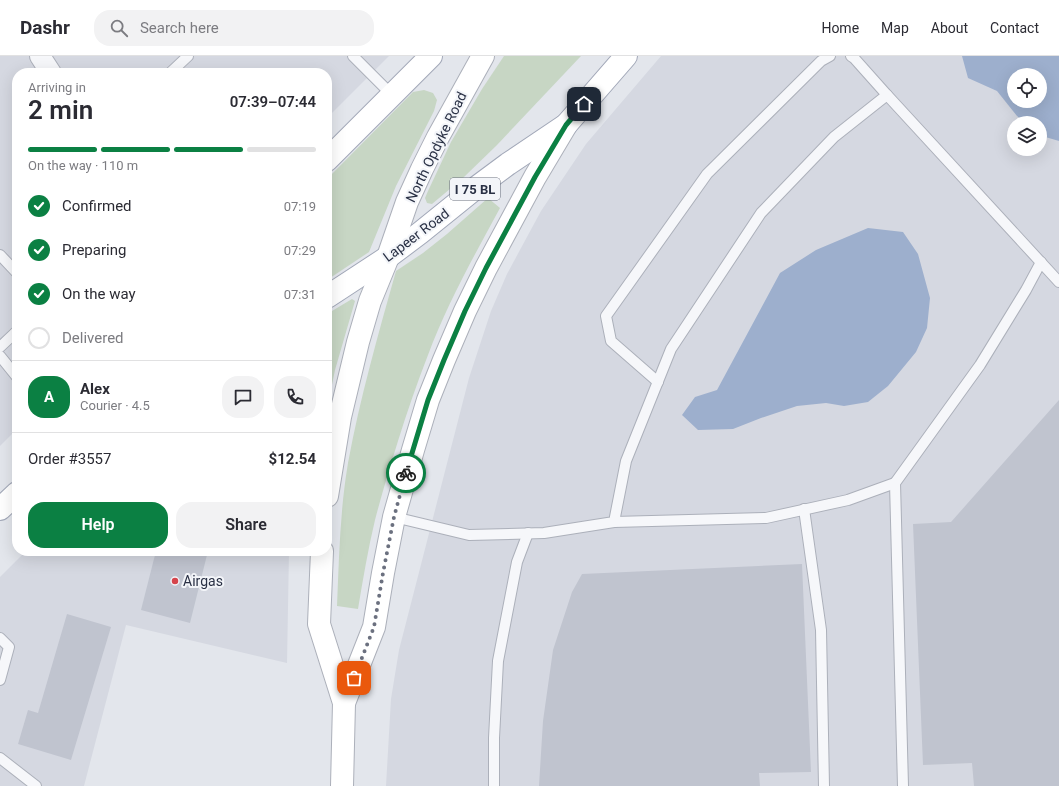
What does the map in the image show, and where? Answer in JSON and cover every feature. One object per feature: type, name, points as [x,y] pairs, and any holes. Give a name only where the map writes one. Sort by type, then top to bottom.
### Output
[{"type":"main road","points":[[332,155],[431,56]]},
{"type":"main road","name":"North Opdyke Road","points":[[332,466],[340,417],[358,342],[370,301],[388,257],[407,202],[422,169],[441,131],[483,56]]},
{"type":"main road","name":"Lapeer Road","points":[[332,294],[388,257],[508,164],[566,125],[626,56]]},
{"type":"main road","points":[[344,703],[374,627],[394,517],[428,400],[465,311],[486,268],[535,177],[566,125]]},
{"type":"main road","points":[[0,509],[12,498]]},
{"type":"main road","points":[[322,556],[319,624],[344,703],[342,786]]},
{"type":"street","points":[[40,56],[48,68]]},
{"type":"lane","points":[[175,68],[188,56]]},
{"type":"lane","points":[[353,56],[392,95]]},
{"type":"lane","points":[[658,382],[611,341],[606,316],[707,174],[821,61],[830,56]]},
{"type":"lane","points":[[851,56],[1059,282]]},
{"type":"lane","points":[[614,522],[626,461],[671,350],[761,213],[834,136],[887,95]]},
{"type":"lane","points":[[0,255],[12,268]]},
{"type":"lane","points":[[394,517],[469,535],[544,533],[614,522],[766,518],[848,500],[895,483],[980,365],[1026,290],[1041,262]]},
{"type":"lane","points":[[0,347],[12,335]]},
{"type":"lane","points":[[0,356],[12,371]]},
{"type":"lane","points":[[895,483],[903,786]]},
{"type":"lane","points":[[804,510],[821,630],[824,786]]},
{"type":"lane","points":[[494,786],[494,738],[498,661],[517,562],[528,533]]},
{"type":"lane","points":[[0,638],[9,647],[0,680]]},
{"type":"lane","points":[[0,758],[36,786]]},
{"type":"shaded area","points":[[0,56],[389,56],[332,113],[332,68],[12,68],[12,434],[0,446]]},
{"type":"shaded area","points":[[661,56],[1059,56],[1059,786],[386,786],[391,699],[399,650],[469,378],[491,311],[507,274],[541,211],[586,144]]},
{"type":"shaded area","points":[[21,556],[289,556],[287,663],[126,625],[84,786],[0,786],[0,577]]},
{"type":"green space","points":[[504,56],[581,56],[497,145],[463,178],[432,204],[427,203],[425,198],[451,142],[482,89]]},
{"type":"green space","points":[[424,90],[433,93],[437,100],[434,111],[396,186],[369,252],[332,277],[332,174],[413,92]]},
{"type":"green space","points":[[488,198],[500,208],[452,299],[435,336],[416,387],[398,441],[375,520],[358,609],[337,606],[339,552],[348,463],[376,343],[396,271],[423,253],[447,234]]},
{"type":"green space","points":[[352,299],[355,301],[332,385],[332,311]]},
{"type":"water","points":[[962,56],[1059,56],[1059,141],[1047,137],[1047,116],[1017,116],[1011,108],[1047,108],[1047,68],[1007,68],[1007,104],[997,91],[968,78]]},
{"type":"water","points":[[868,228],[903,232],[918,254],[930,298],[927,328],[916,352],[888,386],[868,402],[844,406],[826,403],[797,406],[733,429],[698,430],[682,415],[695,397],[717,390],[780,273],[816,250]]},
{"type":"building","points":[[1059,400],[1059,786],[974,786],[972,763],[923,765],[913,524],[951,522]]},
{"type":"building","name":"Airgas","points":[[155,556],[207,556],[190,623],[141,610]]},
{"type":"building","points":[[802,564],[811,772],[759,773],[760,786],[539,786],[543,721],[553,650],[572,592],[582,574]]},
{"type":"building","points":[[67,614],[111,627],[71,760],[18,744],[28,710],[38,713]]},
{"type":"way so far","points":[[354,678],[374,627],[394,517],[406,473]]},
{"type":"place","name":"Airgas","points":[[175,581]]},
{"type":"route","points":[[406,473],[428,400],[465,311],[486,268],[535,177],[566,125],[584,104]]}]
